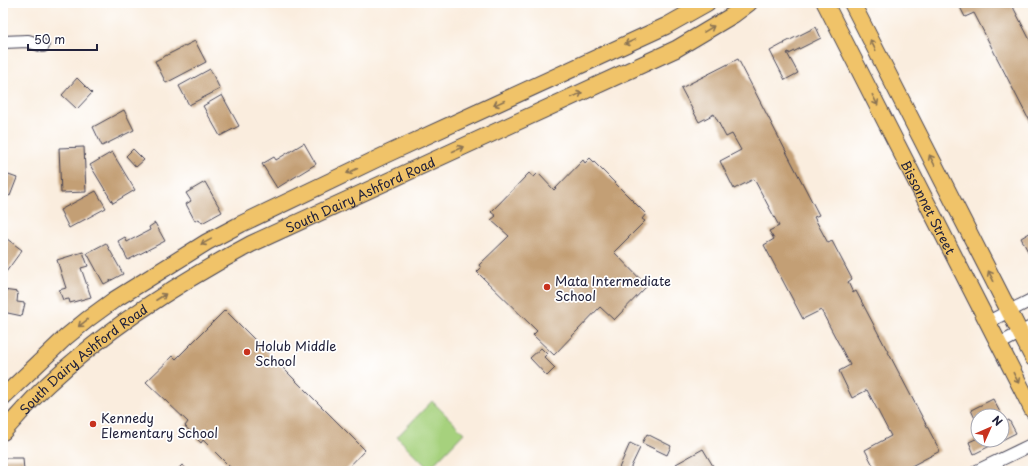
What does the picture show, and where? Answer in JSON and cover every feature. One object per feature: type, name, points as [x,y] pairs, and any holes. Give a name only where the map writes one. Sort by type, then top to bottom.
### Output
[{"type":"main road","name":"South Dairy Ashford Road","points":[[3,397],[66,337],[114,300],[188,253],[241,224],[387,154],[666,26],[707,3]]},
{"type":"main road","name":"South Dairy Ashford Road","points":[[3,432],[46,386],[85,352],[128,318],[193,277],[251,244],[676,49],[749,3]]},
{"type":"main road","name":"Bissonnet Street","points":[[826,3],[1033,411]]},
{"type":"main road","name":"Bissonnet Street","points":[[852,3],[1009,311],[1027,330],[1033,358]]},
{"type":"main road","points":[[666,26],[676,49]]},
{"type":"main road","points":[[526,90],[538,113]]},
{"type":"main road","points":[[387,154],[397,176]]},
{"type":"main road","points":[[922,193],[944,183]]},
{"type":"main road","points":[[241,224],[251,244]]},
{"type":"main road","points":[[114,300],[128,318]]},
{"type":"street","points":[[3,42],[28,40],[43,46]]},
{"type":"street","points":[[988,322],[1033,299]]},
{"type":"street","points":[[999,344],[1027,330]]},
{"type":"street","points":[[977,471],[1033,444]]},
{"type":"green space","points":[[432,401],[464,433],[429,469],[397,437]]},
{"type":"building","points":[[958,3],[1016,3],[1012,5],[1033,46],[1033,128],[974,13],[965,17]]},
{"type":"building","points":[[816,27],[821,38],[789,54],[789,52],[787,53],[798,73],[785,80],[770,51]]},
{"type":"building","points":[[195,41],[206,62],[166,83],[155,61]]},
{"type":"building","points":[[738,59],[819,215],[814,217],[828,243],[832,241],[852,279],[848,282],[853,293],[856,291],[940,451],[902,471],[876,471],[865,450],[891,436],[867,390],[852,398],[839,371],[850,365],[821,310],[803,319],[764,245],[774,239],[769,231],[779,226],[754,179],[734,189],[720,161],[741,150],[732,134],[726,137],[714,114],[699,122],[681,88]]},
{"type":"building","points":[[210,69],[220,89],[189,105],[179,86]]},
{"type":"building","points":[[77,78],[92,93],[77,109],[62,95]]},
{"type":"building","points":[[222,95],[239,126],[220,136],[203,106]]},
{"type":"building","points":[[124,110],[134,130],[102,146],[93,127]]},
{"type":"building","points":[[304,143],[316,164],[277,188],[262,164],[274,157],[276,160]]},
{"type":"building","points":[[84,147],[86,192],[61,193],[59,148]]},
{"type":"building","points":[[133,149],[144,160],[136,167],[126,156]]},
{"type":"building","points":[[112,152],[135,190],[113,203],[90,165]]},
{"type":"building","points":[[590,158],[646,214],[642,219],[645,221],[614,252],[647,286],[614,320],[600,307],[554,355],[533,335],[537,331],[477,272],[481,268],[479,265],[509,236],[491,220],[496,216],[491,212],[529,173],[534,177],[538,173],[554,190],[583,160],[585,163]]},
{"type":"building","points":[[3,173],[17,178],[10,196],[3,193]]},
{"type":"building","points":[[205,182],[222,212],[202,223],[199,219],[195,221],[186,204],[191,201],[186,193]]},
{"type":"building","points":[[96,191],[106,208],[69,228],[60,210]]},
{"type":"building","points":[[155,223],[165,241],[128,260],[118,241],[125,237],[127,242],[150,230],[149,227]]},
{"type":"building","points":[[1033,231],[1033,261],[1021,238]]},
{"type":"building","points":[[3,236],[22,250],[6,272],[3,270]]},
{"type":"building","points":[[106,243],[123,274],[104,284],[87,253]]},
{"type":"building","points":[[83,252],[88,266],[81,268],[91,297],[70,303],[69,299],[63,300],[59,290],[66,288],[57,260]]},
{"type":"building","points":[[3,290],[18,292],[17,302],[25,303],[22,316],[3,312]]},
{"type":"building","points":[[225,310],[365,450],[345,471],[228,471],[231,468],[203,440],[201,443],[185,426],[188,422],[146,382],[173,356],[176,359]]},
{"type":"building","points":[[541,348],[547,354],[544,357],[555,368],[547,376],[530,358]]},
{"type":"building","points":[[993,399],[998,408],[975,408]]},
{"type":"building","points":[[1010,422],[1016,433],[1010,436]]},
{"type":"building","points":[[647,434],[671,446],[667,455],[642,443]]},
{"type":"building","points":[[630,443],[640,448],[629,471],[626,471],[619,468]]},
{"type":"building","points":[[972,448],[986,448],[974,454]]},
{"type":"building","points":[[703,449],[716,471],[681,471],[676,464]]},
{"type":"building","points":[[4,458],[23,458],[24,471],[5,471]]},
{"type":"building","points":[[182,465],[189,471],[176,471]]},
{"type":"place","name":"Mata Intermediate School","points":[[547,287]]},
{"type":"place","name":"Holub Middle School","points":[[247,352]]},
{"type":"place","name":"Kennedy Elementary School","points":[[93,424]]}]
